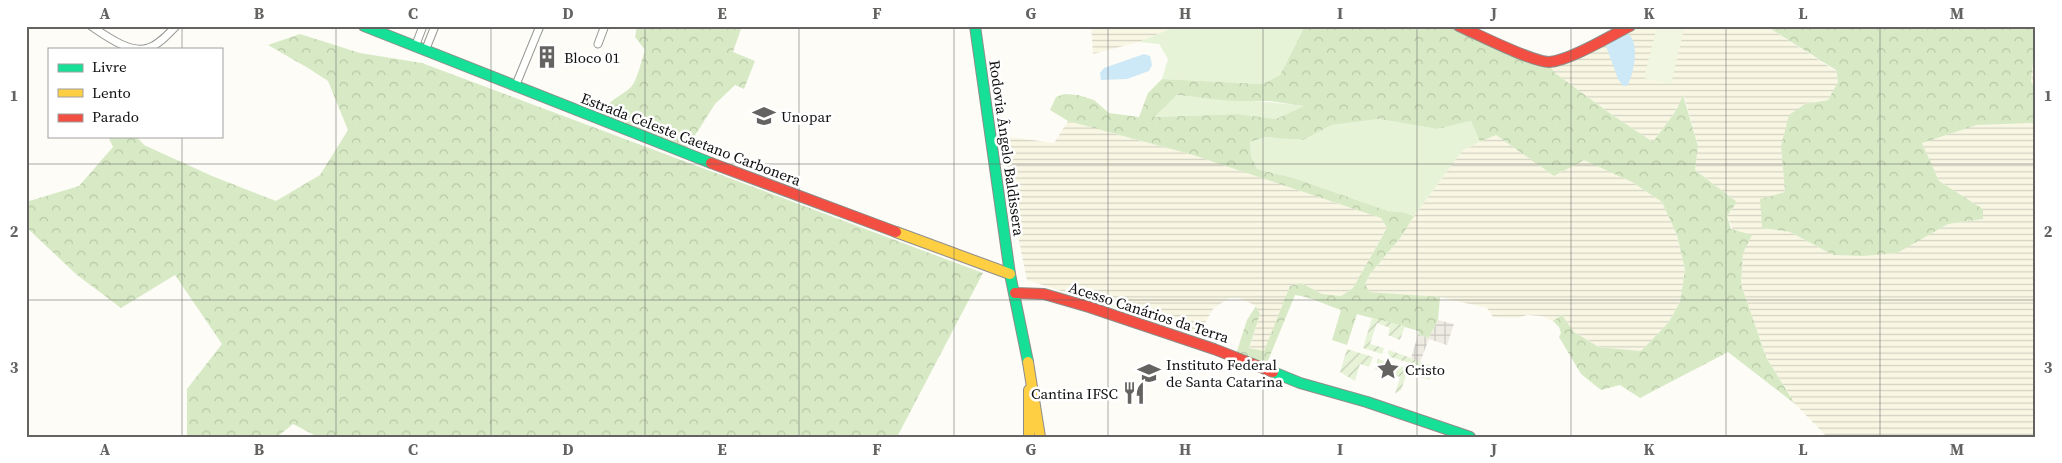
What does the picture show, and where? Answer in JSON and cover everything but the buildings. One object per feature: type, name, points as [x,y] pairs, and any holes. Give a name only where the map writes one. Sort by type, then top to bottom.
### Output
[{"type":"street","points":[[92,26],[129,48]]},
{"type":"street","points":[[150,48],[163,39],[176,26]]},
{"type":"street","name":"Estrada Celeste Caetano Carbonera","points":[[364,26],[699,159],[1010,274]]},
{"type":"street","points":[[414,47],[423,26]]},
{"type":"street","points":[[425,51],[435,26]]},
{"type":"street","points":[[515,87],[540,26]]},
{"type":"street","points":[[598,44],[604,28],[602,26]]},
{"type":"street","name":"Rodovia Ângelo Baldissera","points":[[975,26],[1010,274],[1028,362]]},
{"type":"street","points":[[1459,26],[1518,52],[1547,62],[1562,60],[1630,26]]},
{"type":"street","name":"Acesso Canários da Terra","points":[[1015,293],[1044,294],[1090,307],[1214,348],[1300,383],[1366,402],[1470,437]]},
{"type":"street","points":[[1028,362],[1029,437]]},
{"type":"street","points":[[1028,362],[1040,437]]},
{"type":"shaded area","points":[[1091,26],[1177,26],[1139,42],[1093,54]]},
{"type":"shaded area","points":[[1630,26],[1766,26],[1836,71],[1838,82],[1828,100],[1805,104],[1781,146],[1785,192],[1763,228],[1790,232],[1833,255],[1864,256],[1896,253],[1948,224],[1983,219],[1983,209],[1939,181],[1922,143],[1977,125],[2036,123],[2036,437],[1827,437],[1795,404],[1766,357],[1741,284],[1743,253],[1727,216],[1737,202],[1695,170],[1698,146],[1684,96],[1653,142],[1555,73],[1547,62]]},
{"type":"shaded area","points":[[2036,57],[2036,87],[2031,82],[2033,61]]},
{"type":"shaded area","points":[[1068,121],[1193,155],[1381,218],[1387,228],[1353,288],[1341,296],[1322,294],[1301,283],[1290,286],[1264,352],[1249,349],[1260,314],[1256,306],[1240,298],[1229,298],[1213,309],[1198,335],[1027,280],[1006,178],[1003,136],[1054,143]]},
{"type":"shaded area","points":[[1496,135],[1554,176],[1584,159],[1632,182],[1662,202],[1677,235],[1685,270],[1680,302],[1668,323],[1641,351],[1600,347],[1574,332],[1562,315],[1553,321],[1541,316],[1527,315],[1517,318],[1493,317],[1487,308],[1439,297],[1370,292],[1365,284],[1370,274],[1401,237],[1414,216],[1463,150]]},
{"type":"shaded area","points":[[1438,320],[1454,324],[1447,345],[1429,339],[1420,362],[1411,358],[1418,335],[1429,338]]},
{"type":"green space","points":[[637,26],[742,26],[733,52],[755,61],[744,89],[735,85],[715,104],[685,151],[602,118],[606,107],[631,87],[637,75],[645,50],[635,37]]},
{"type":"green space","points":[[1177,26],[1305,26],[1280,75],[1262,84],[1162,79],[1168,59],[1159,44],[1139,42]]},
{"type":"green space","points":[[1305,26],[1459,26],[1547,62],[1555,73],[1653,142],[1677,109],[1683,95],[1698,146],[1695,170],[1737,202],[1727,216],[1731,229],[1752,235],[1743,253],[1741,284],[1766,357],[1795,404],[1728,352],[1640,398],[1620,385],[1601,390],[1581,374],[1559,337],[1561,333],[1559,327],[1553,321],[1562,315],[1574,332],[1599,347],[1641,351],[1668,323],[1680,302],[1685,270],[1677,235],[1662,202],[1632,182],[1584,160],[1554,176],[1496,135],[1480,142],[1471,121],[1437,129],[1379,119],[1332,125],[1303,140],[1265,137],[1250,142],[1251,156],[1257,169],[1294,178],[1388,211],[1402,212],[1414,216],[1401,237],[1370,274],[1365,284],[1370,292],[1440,297],[1438,320],[1429,338],[1418,335],[1419,331],[1357,314],[1347,345],[1332,340],[1341,310],[1313,299],[1295,295],[1267,363],[1236,354],[1247,320],[1256,306],[1260,314],[1249,348],[1264,351],[1290,286],[1301,283],[1322,294],[1341,296],[1353,288],[1387,228],[1381,218],[1193,155],[1068,121],[1050,110],[1056,97],[1064,94],[1078,95],[1094,100],[1109,113],[1139,117],[1148,93],[1162,79],[1262,84],[1280,75]],"holes":[[[1177,95],[1231,101],[1270,101],[1304,106],[1276,119],[1238,114],[1154,117]]]},
{"type":"green space","points":[[1657,26],[1672,26],[1684,29],[1671,84],[1644,78]]},
{"type":"green space","points":[[1766,26],[2036,26],[2036,57],[2033,61],[2031,82],[2036,87],[2036,123],[1977,125],[1922,143],[1939,181],[1983,209],[1983,219],[1948,224],[1897,253],[1864,256],[1833,255],[1790,232],[1762,228],[1760,199],[1785,192],[1781,146],[1789,115],[1805,104],[1828,100],[1838,82],[1836,70]]},
{"type":"green space","points":[[300,34],[360,53],[422,63],[983,273],[897,437],[318,437],[293,424],[277,437],[187,437],[187,389],[222,344],[175,275],[121,308],[77,275],[26,227],[26,202],[79,186],[113,147],[109,138],[138,138],[144,145],[212,176],[276,201],[320,175],[348,130],[328,81],[268,45]]},
{"type":"green space","points":[[1177,95],[1305,106],[1276,119],[1238,114],[1153,117]]},
{"type":"green space","points":[[1379,119],[1437,129],[1471,121],[1480,142],[1463,150],[1414,216],[1402,212],[1388,211],[1294,178],[1257,169],[1251,156],[1250,142],[1265,137],[1303,140],[1332,125]]},
{"type":"green space","points":[[1372,318],[1405,326],[1400,340],[1388,335],[1390,328],[1377,323],[1370,344],[1384,348],[1382,354],[1363,348]]},
{"type":"green space","points":[[1347,349],[1373,357],[1369,367],[1360,364],[1355,381],[1340,372]]},
{"type":"green space","points":[[1389,350],[1435,367],[1433,370],[1387,356]]},
{"type":"green space","points":[[1378,359],[1431,376],[1430,380],[1407,373],[1401,390],[1395,394],[1400,377],[1375,369]]},
{"type":"water","points":[[1628,34],[1634,44],[1635,59],[1630,81],[1627,86],[1623,86],[1618,79],[1606,46],[1621,36]]},
{"type":"water","points":[[1144,54],[1150,56],[1152,65],[1149,71],[1127,79],[1101,80],[1100,73],[1104,68]]},
{"type":"traffic: fast","points":[[364,26],[711,163]]},
{"type":"traffic: fast","points":[[975,26],[1010,274],[1028,362]]},
{"type":"traffic: fast","points":[[1273,372],[1300,383],[1367,402],[1470,437]]},
{"type":"traffic: slow","points":[[896,232],[1010,274]]},
{"type":"traffic: slow","points":[[1028,362],[1040,437]]},
{"type":"traffic: slow","points":[[1029,390],[1029,437]]},
{"type":"traffic: jam","points":[[1459,26],[1530,58],[1549,62],[1578,53],[1630,26]]},
{"type":"traffic: jam","points":[[711,163],[896,232]]},
{"type":"traffic: jam","points":[[1015,293],[1044,294],[1089,307],[1214,349],[1273,372]]},
{"type":"place","name":"Bloco 01","points":[[547,57]]},
{"type":"place","name":"Unopar","points":[[764,116]]},
{"type":"place","name":"Cristo","points":[[1388,369]]},
{"type":"place","name":"Instituto Federal de Santa Catarina","points":[[1149,373]]},
{"type":"place","name":"Cantina IFSC","points":[[1134,393]]}]
